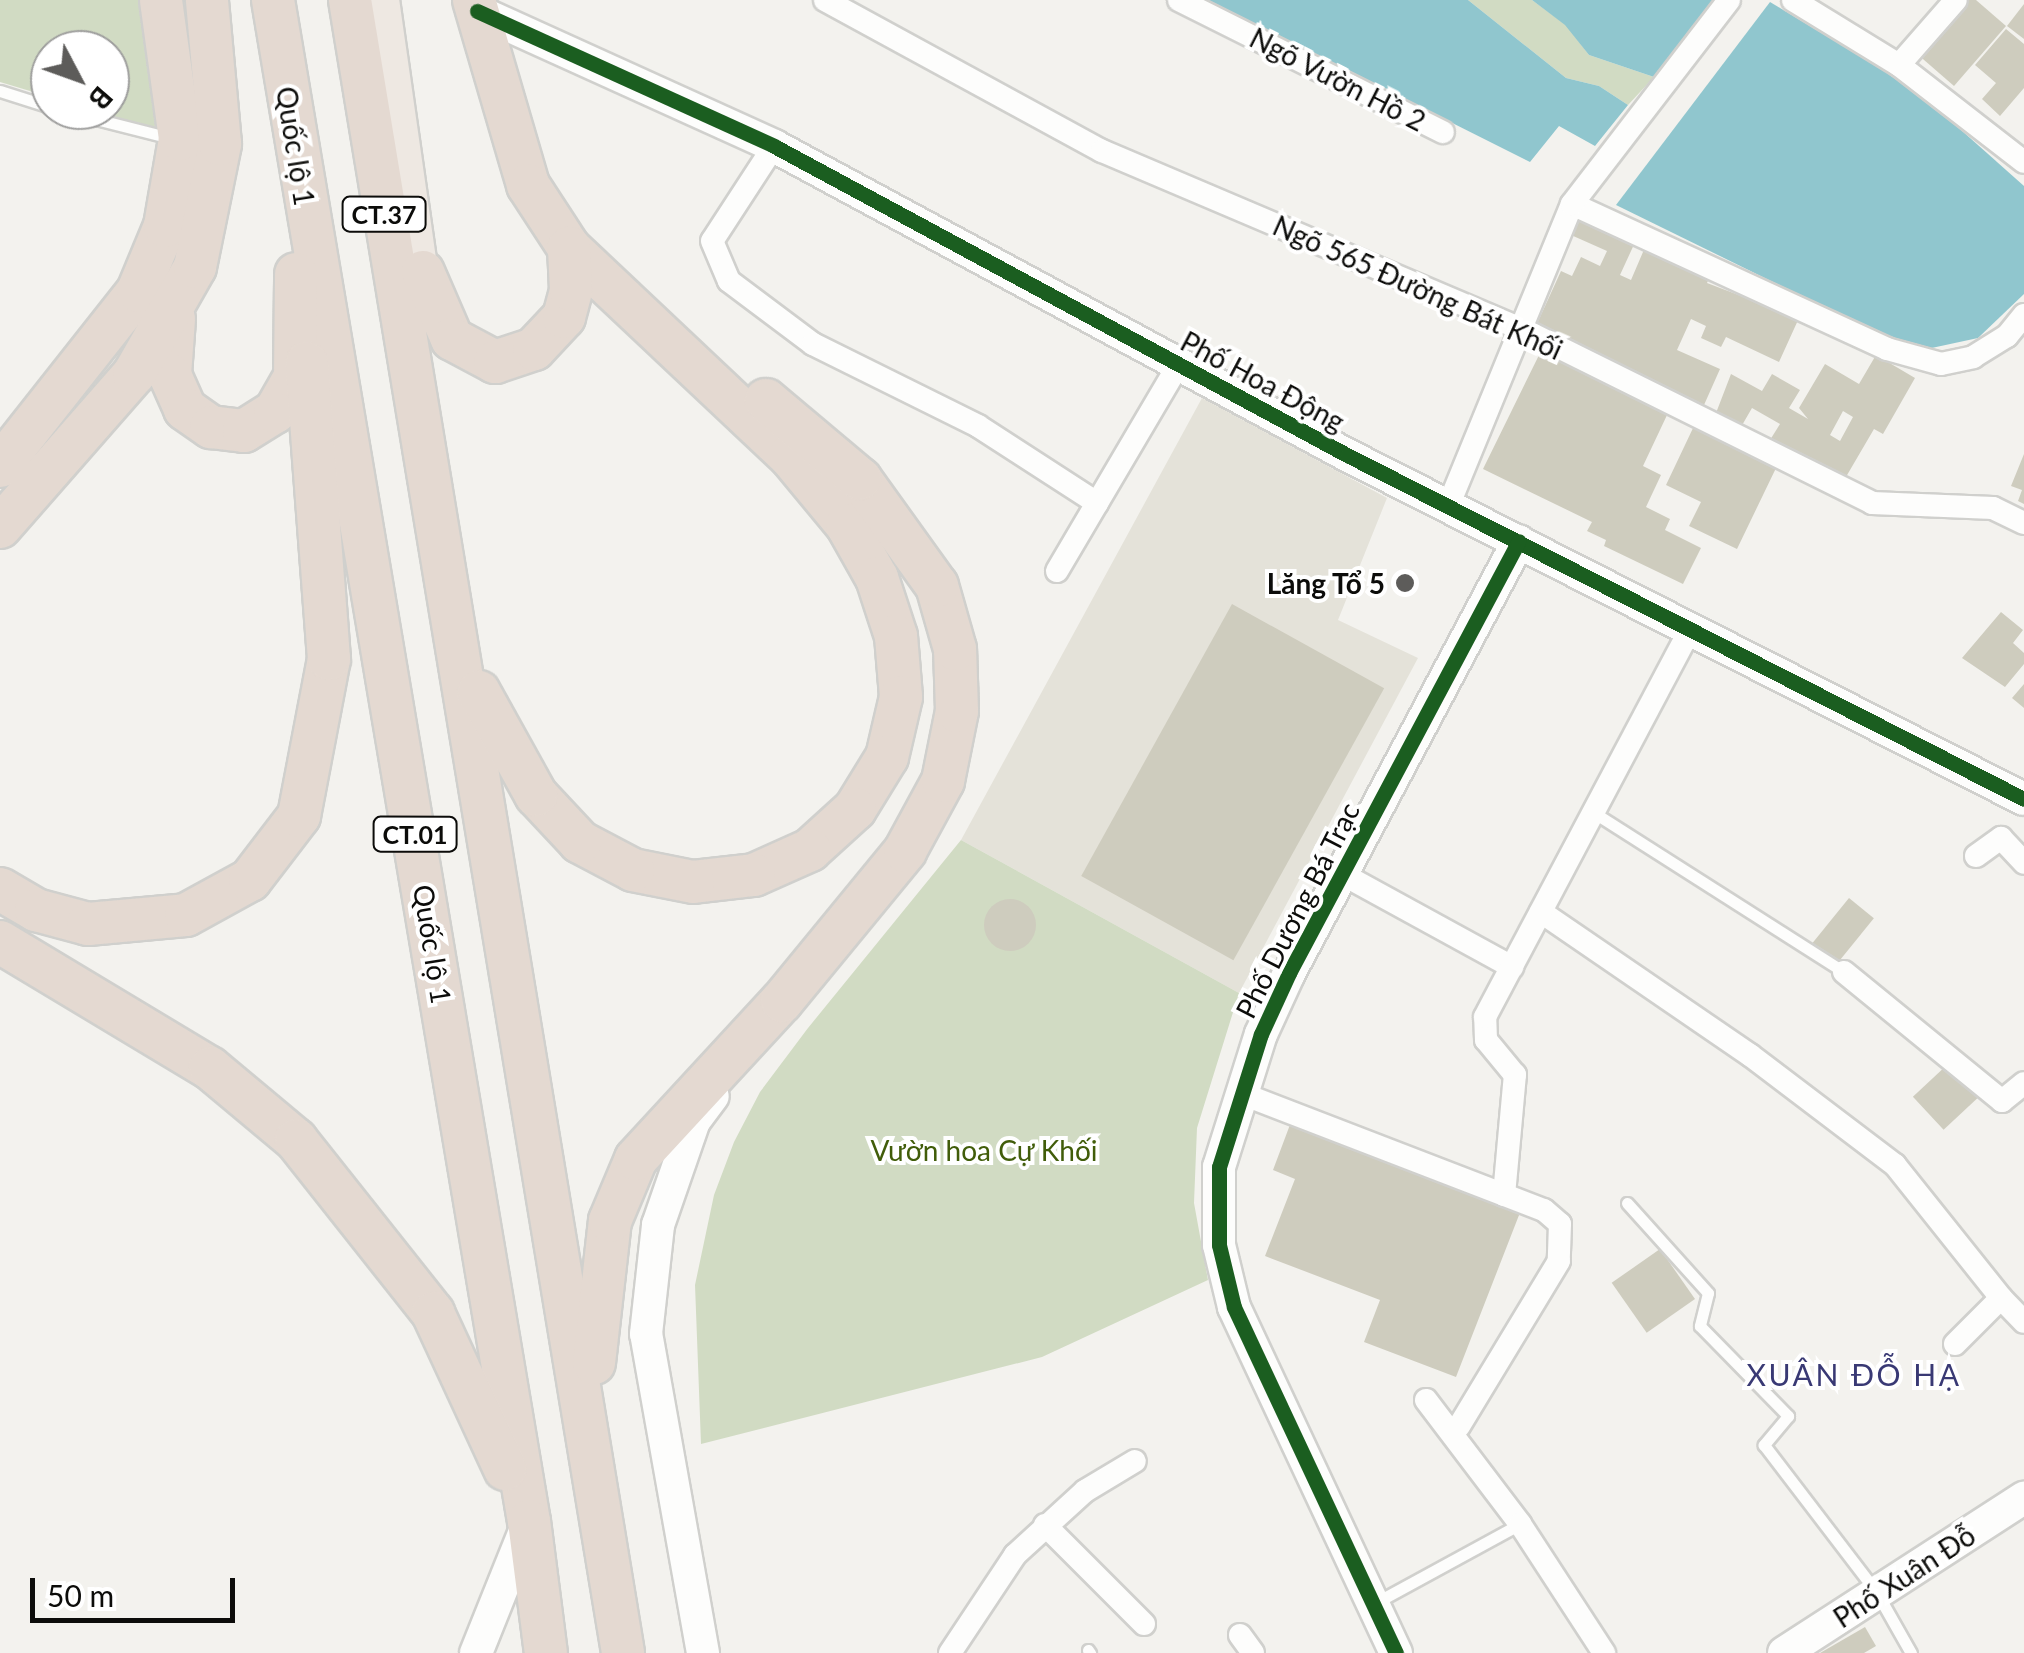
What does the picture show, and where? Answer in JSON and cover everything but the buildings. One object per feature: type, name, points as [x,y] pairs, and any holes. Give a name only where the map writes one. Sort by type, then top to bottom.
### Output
[{"type":"highway","points":[[0,466],[138,291],[165,226],[180,139],[161,0]]},
{"type":"highway","points":[[0,527],[134,374],[175,310],[195,267],[218,170],[217,70],[207,0]]},
{"type":"highway","name":"Quốc lộ 1","points":[[274,0],[529,1521],[546,1653]]},
{"type":"highway","name":"CT.37","points":[[350,0],[418,428]]},
{"type":"highway","points":[[454,638],[497,734],[536,795],[580,842],[633,870],[693,882],[754,875],[810,850],[856,810],[887,757],[901,697],[896,636],[877,578],[848,524],[790,456],[662,330],[569,248],[528,185],[475,5]]},
{"type":"highway","points":[[175,310],[170,375],[185,409],[227,431],[244,430],[274,412],[294,378],[296,148]]},
{"type":"highway","points":[[0,888],[36,910],[88,924],[186,915],[250,880],[299,816],[330,659],[296,148]]},
{"type":"highway","points":[[424,272],[452,339],[478,357],[506,360],[534,349],[564,317],[571,290],[569,248]]},
{"type":"highway","points":[[590,1456],[597,1297],[610,1221],[636,1160],[782,1002],[905,850],[942,781],[957,712],[955,649],[938,586],[860,478],[796,421],[662,330]]},
{"type":"highway","name":"CT.01","points":[[418,428],[623,1653]]},
{"type":"highway","points":[[0,942],[210,1068],[296,1140],[433,1313],[529,1521]]},
{"type":"main road","points":[[380,0],[424,272],[418,428]]},
{"type":"street","name":"Ngõ 565 Đường Bát Khối","points":[[824,0],[1102,151],[1524,330],[1872,503],[1992,508],[2024,523]]},
{"type":"street","name":"Ngõ Vườn Hồ 2","points":[[1178,0],[1443,132]]},
{"type":"street","points":[[1449,504],[1524,330],[1572,204],[1729,0]]},
{"type":"street","points":[[1793,0],[1899,66],[2022,154]]},
{"type":"street","points":[[1899,66],[1956,0]]},
{"type":"street","name":"Phố Hoa Động","points":[[475,5],[774,146],[1179,364],[2024,800]]},
{"type":"street","points":[[774,146],[712,241],[728,280],[813,344],[978,426],[1096,504]]},
{"type":"street","points":[[1572,204],[1870,342],[1940,364],[1973,357],[2007,336],[2024,315]]},
{"type":"street","points":[[1057,571],[1179,364]]},
{"type":"street","name":"Phố Dương Bá Trạc","points":[[1396,1653],[1254,1359],[1226,1279],[1216,1194],[1240,1094],[1261,1034],[1519,541]]},
{"type":"street","points":[[1504,1195],[1515,1075],[1483,1029],[1540,912],[1689,630]]},
{"type":"street","points":[[1976,856],[2001,838],[2024,862]]},
{"type":"street","points":[[1342,874],[1512,967]]},
{"type":"street","points":[[1540,912],[1750,1054],[1895,1165],[2024,1322]]},
{"type":"street","points":[[1844,972],[2002,1101],[2024,1083]]},
{"type":"street","points":[[703,1653],[646,1334],[658,1225],[694,1121],[782,1002]]},
{"type":"street","points":[[1240,1094],[1504,1195],[1554,1218],[1564,1244],[1459,1426]]},
{"type":"street","points":[[1956,1344],[2001,1298]]},
{"type":"street","points":[[1426,1400],[1520,1524],[1604,1653]]},
{"type":"street","points":[[950,1653],[988,1589],[1045,1525],[1135,1461]]},
{"type":"street","name":"Phố Xuân Đỗ","points":[[1784,1653],[2024,1498]]},
{"type":"street","points":[[476,1653],[529,1521]]},
{"type":"street","points":[[1045,1525],[1144,1624]]},
{"type":"lane","points":[[0,91],[30,101]]},
{"type":"lane","points":[[125,130],[180,139]]},
{"type":"lane","points":[[1593,812],[1844,972]]},
{"type":"lane","points":[[1628,1202],[1708,1293],[1700,1326],[1788,1416],[1764,1445],[1877,1593],[1911,1653]]},
{"type":"lane","points":[[1372,1604],[1520,1524]]},
{"type":"shaded area","points":[[1202,398],[1387,498],[1338,620],[1418,658],[1239,993],[961,840]]},
{"type":"green space","points":[[0,0],[141,0],[163,132],[130,122],[130,30],[30,30],[30,91],[0,82]]},
{"type":"green space","points":[[1468,0],[1532,0],[1566,25],[1589,55],[1654,77],[1628,105],[1599,86],[1566,78]]},
{"type":"green space","name":"Vườn hoa Cự Khối","points":[[961,840],[1239,993],[1197,1128],[1194,1203],[1208,1280],[1042,1357],[701,1444],[695,1285],[714,1195],[734,1142],[760,1092],[808,1028]]},
{"type":"water","points":[[1207,0],[1468,0],[1566,78],[1599,86],[1628,105],[1595,146],[1559,126],[1530,162]]},
{"type":"water","points":[[1532,0],[1716,0],[1654,77],[1589,55],[1565,25]]},
{"type":"water","points":[[1770,2],[1915,89],[2024,186],[2024,294],[1978,338],[1927,349],[1883,336],[1616,205]]},
{"type":"cycle path","points":[[477,11],[774,146],[1347,455],[2024,799]]},
{"type":"cycle path","points":[[1396,1653],[1234,1307],[1219,1245],[1219,1167],[1261,1034],[1289,973],[1519,541]]},
{"type":"place","name":"Lăng Tổ 5","points":[[1405,583]]},
{"type":"district","name":"XUÂN ĐỖ HẠ","points":[[1854,1374]]}]
